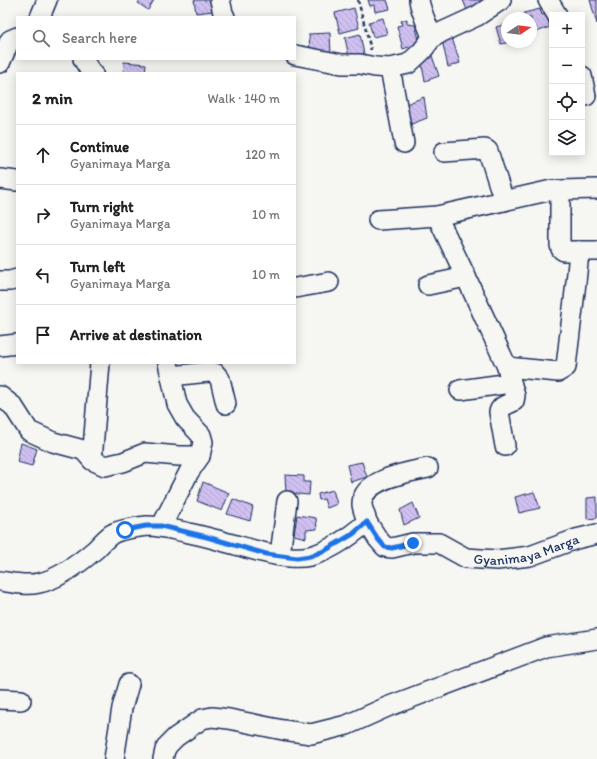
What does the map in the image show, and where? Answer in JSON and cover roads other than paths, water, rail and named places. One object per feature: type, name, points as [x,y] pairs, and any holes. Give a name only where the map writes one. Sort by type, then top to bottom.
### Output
[{"type":"street","points":[[40,16],[46,0]]},
{"type":"street","points":[[220,0],[224,16]]},
{"type":"street","points":[[419,0],[422,14],[432,38]]},
{"type":"street","points":[[296,55],[342,64],[360,64],[383,67],[408,64],[422,51],[432,38],[477,16],[501,0]]},
{"type":"street","points":[[548,0],[555,12]]},
{"type":"street","points":[[0,63],[9,38]]},
{"type":"street","points":[[84,60],[92,72]]},
{"type":"street","points":[[383,67],[404,143]]},
{"type":"street","points":[[444,152],[485,149],[488,151],[504,201]]},
{"type":"street","points":[[0,180],[16,181]]},
{"type":"street","points":[[378,220],[436,216],[552,190],[597,189]]},
{"type":"street","points":[[460,390],[509,375],[558,372],[566,367],[577,277],[588,251],[564,251],[561,249],[560,190]]},
{"type":"street","points":[[436,216],[466,277],[509,375],[515,396],[514,402],[502,406],[500,409],[506,446]]},
{"type":"street","points":[[428,285],[466,277]]},
{"type":"street","points":[[0,281],[16,279]]},
{"type":"street","points":[[296,288],[329,282]]},
{"type":"street","points":[[0,346],[16,344]]},
{"type":"street","points":[[92,460],[100,364]]},
{"type":"street","points":[[161,526],[189,472],[200,456],[203,442],[201,435],[185,418],[177,404],[169,370],[215,373],[220,379],[226,404]]},
{"type":"street","points":[[0,396],[13,406],[29,431],[53,442],[83,450],[92,460],[105,466],[123,462],[146,453],[200,456]]},
{"type":"street","points":[[0,581],[24,584],[39,583],[50,580],[70,569],[112,534],[146,526],[161,526],[207,537],[266,554],[297,558],[310,556],[324,551],[353,534],[367,522],[362,505],[364,496],[369,488],[394,476],[428,468]]},
{"type":"street","points":[[280,555],[287,501]]},
{"type":"street","name":"Gyanimaya Marga","points":[[367,522],[385,547],[392,548],[413,543],[439,543],[466,558],[497,560],[530,556],[576,538],[597,534]]},
{"type":"street","points":[[163,759],[165,750],[176,737],[202,719],[212,716],[311,734],[347,725],[388,707],[546,646],[597,639]]},
{"type":"street","points":[[114,759],[122,708],[129,684]]},
{"type":"street","points":[[0,699],[21,700]]}]
